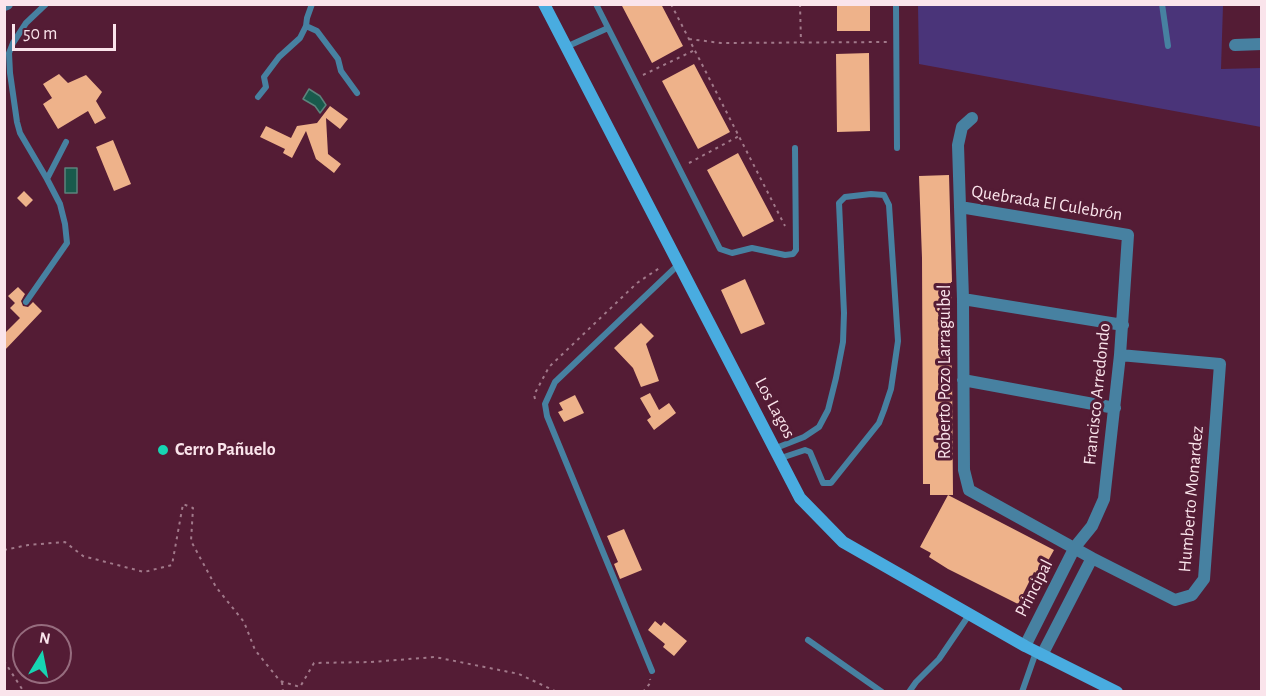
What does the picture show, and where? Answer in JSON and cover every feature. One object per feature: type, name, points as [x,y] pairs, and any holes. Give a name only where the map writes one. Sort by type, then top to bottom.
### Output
[{"type":"main road","name":"Los Lagos","points":[[544,4],[800,498],[843,542],[969,615],[1110,690]]},
{"type":"street","points":[[1235,45],[1262,44]]},
{"type":"street","name":"Roberto Pozo Larraguibel","points":[[972,118],[962,127],[958,145],[963,299],[964,470],[969,490],[1092,558]]},
{"type":"street","name":"Quebrada El Culebrón","points":[[960,207],[1128,235]]},
{"type":"street","name":"Francisco Arredondo","points":[[1075,547],[1092,526],[1104,499],[1123,325],[1128,235]]},
{"type":"street","points":[[963,299],[1123,325]]},
{"type":"street","name":"Humberto Monardez","points":[[1092,558],[1175,600],[1192,595],[1204,579],[1220,364],[1120,355]]},
{"type":"street","points":[[963,380],[1115,408]]},
{"type":"street","name":"Principal","points":[[1034,651],[1075,547]]},
{"type":"street","name":"Principal","points":[[1034,651],[1092,558]]},
{"type":"lane","points":[[26,302],[68,243],[60,204],[20,134],[8,58],[13,43],[26,23],[46,4]]},
{"type":"lane","points":[[258,97],[266,87],[264,77],[279,57],[300,38],[312,4]]},
{"type":"lane","points":[[596,4],[720,249],[732,253],[752,248],[785,255],[794,254],[796,250],[795,148]]},
{"type":"lane","points":[[896,4],[897,148]]},
{"type":"lane","points":[[1162,4],[1168,46]]},
{"type":"lane","points":[[306,26],[317,31],[338,59],[341,71],[357,93]]},
{"type":"lane","points":[[566,47],[608,28]]},
{"type":"lane","points":[[47,179],[66,142]]},
{"type":"lane","points":[[884,195],[889,205],[898,341],[891,389],[879,423],[831,483],[823,483],[810,452],[805,450],[778,453],[819,427],[828,410],[836,378],[843,342],[844,313],[839,203],[845,197],[884,195]]},
{"type":"lane","points":[[649,671],[547,416],[545,404],[555,382],[676,261]]},
{"type":"lane","points":[[909,692],[939,659],[969,615]]},
{"type":"lane","points":[[808,640],[882,692]]},
{"type":"lane","points":[[1022,692],[1034,651]]},
{"type":"path","points":[[671,4],[787,231],[796,232]]},
{"type":"path","points":[[800,4],[801,43]]},
{"type":"path","points":[[689,39],[721,43],[896,42]]},
{"type":"path","points":[[634,80],[695,50]]},
{"type":"path","points":[[680,168],[739,136]]},
{"type":"path","points":[[538,406],[534,395],[549,368],[637,283],[676,261]]},
{"type":"path","points":[[4,550],[27,545],[65,542],[83,556],[144,572],[172,565],[183,504],[193,508],[192,541],[216,587],[244,622],[255,650],[282,682],[300,687],[314,663],[371,662],[435,657],[519,674],[556,692]]},
{"type":"path","points":[[4,661],[24,692]]},
{"type":"path","points":[[643,692],[651,682],[649,671]]},
{"type":"path","points":[[282,682],[283,692]]},
{"type":"shaded area","points":[[918,5],[1223,5],[1221,69],[1261,68],[1261,127],[919,64]]},
{"type":"shaded area","points":[[309,89],[320,96],[326,105],[320,113],[315,106],[303,99]]},
{"type":"shaded area","points":[[65,168],[77,168],[77,193],[65,193]]},
{"type":"building","points":[[621,4],[661,4],[683,46],[652,63]]},
{"type":"building","points":[[837,4],[870,4],[870,31],[837,31]]},
{"type":"building","points":[[869,53],[870,131],[837,132],[836,54]]},
{"type":"building","points":[[694,64],[730,132],[698,149],[662,81]]},
{"type":"building","points":[[59,74],[68,83],[86,75],[102,92],[96,101],[106,118],[95,124],[88,111],[58,129],[43,104],[52,98],[43,84]]},
{"type":"building","points":[[330,106],[348,119],[340,129],[326,118],[328,154],[341,164],[334,173],[316,159],[306,131],[292,158],[283,153],[285,149],[260,137],[266,126],[291,138],[297,126],[317,123]]},
{"type":"building","points":[[113,140],[131,184],[114,191],[96,147]]},
{"type":"building","points":[[738,153],[774,221],[743,237],[707,170]]},
{"type":"building","points":[[949,175],[952,329],[949,329],[952,371],[953,495],[930,495],[930,484],[923,484],[922,258],[919,176]]},
{"type":"building","points":[[24,191],[33,200],[26,207],[17,198]]},
{"type":"building","points":[[745,279],[765,324],[741,334],[721,290]]},
{"type":"building","points":[[18,287],[25,294],[21,301],[23,306],[28,307],[33,302],[42,311],[4,351],[4,334],[20,318],[10,308],[15,303],[8,296]]},
{"type":"building","points":[[641,323],[654,336],[646,344],[659,381],[641,387],[633,368],[614,348]]},
{"type":"building","points":[[650,393],[659,410],[669,403],[676,413],[654,430],[647,420],[651,417],[640,398]]},
{"type":"building","points":[[575,395],[584,413],[564,422],[558,412],[563,410],[559,403]]},
{"type":"building","points":[[948,495],[1054,550],[1040,575],[1034,572],[1018,604],[948,569],[929,557],[931,553],[920,547]]},
{"type":"building","points":[[624,529],[642,570],[620,579],[614,564],[618,562],[607,536]]},
{"type":"building","points":[[655,621],[661,626],[664,622],[687,641],[674,656],[663,647],[665,644],[648,630]]},
{"type":"place","name":"Cerro Pañuelo","points":[[163,450]]}]
